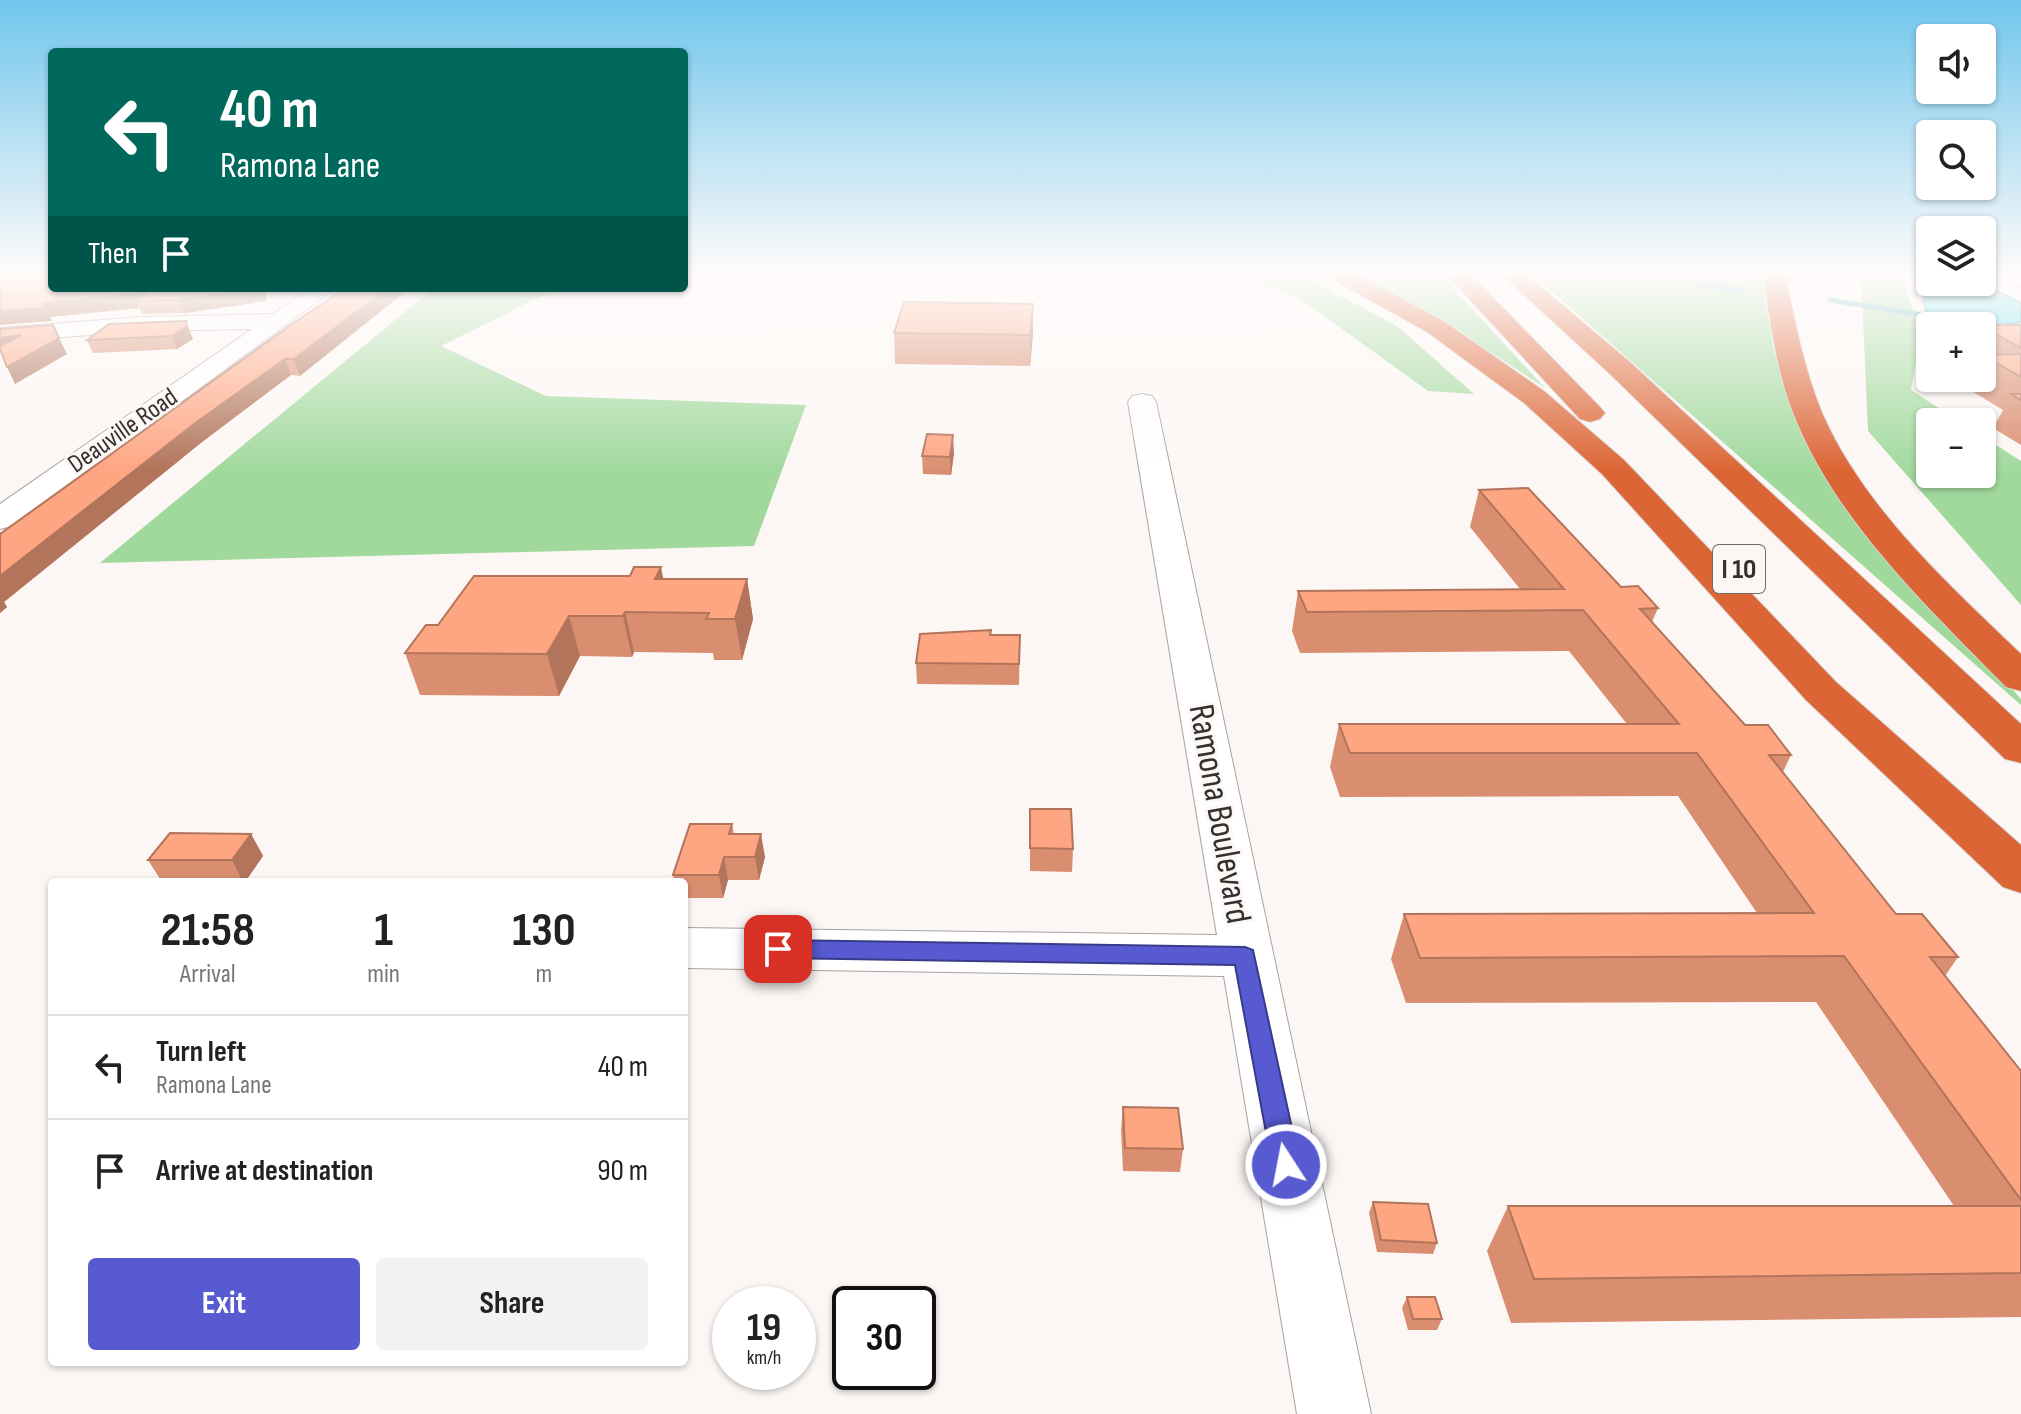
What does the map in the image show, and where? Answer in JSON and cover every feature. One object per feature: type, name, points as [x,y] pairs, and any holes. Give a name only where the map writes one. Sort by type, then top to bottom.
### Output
[{"type":"highway","points":[[1453,339],[1534,397],[1613,467],[1821,691],[2021,874]]},
{"type":"highway","name":"I 10","points":[[1519,339],[2021,864]]},
{"type":"highway","name":"I 10","points":[[1587,339],[2021,749]]},
{"type":"highway","points":[[1787,339],[1816,431],[1854,490],[1897,546],[2021,678]]},
{"type":"highway","points":[[1791,358],[1795,339]]},
{"type":"street","name":"Deauville Road","points":[[0,519],[253,339]]},
{"type":"street","name":"Ramona Boulevard","points":[[1142,402],[1334,1414]]},
{"type":"street","points":[[688,948],[1245,956]]},
{"type":"green space","points":[[372,339],[455,339],[441,346],[546,396],[806,405],[754,546],[100,563]]},
{"type":"green space","points":[[1356,339],[1412,339],[1474,394],[1428,391]]},
{"type":"green space","points":[[1470,339],[1500,339],[1545,388]]},
{"type":"green space","points":[[1606,339],[1772,339],[1793,409],[2021,699],[2021,705]]},
{"type":"green space","points":[[1864,339],[1916,339],[1911,390],[1939,408],[1916,408],[1916,486],[1868,431]]},
{"type":"green space","points":[[1996,445],[2021,461],[2021,605],[1918,488],[1996,488]]},
{"type":"building","points":[[13,339],[57,339],[7,367],[0,346]]},
{"type":"building","points":[[271,339],[320,339],[294,359],[285,359],[194,424],[0,576],[0,534]]},
{"type":"building","points":[[2004,339],[2021,339],[2021,348]]},
{"type":"building","points":[[2021,354],[2021,377],[1996,363],[1996,355]]},
{"type":"building","points":[[927,434],[953,435],[950,457],[922,456]]},
{"type":"building","points":[[1528,488],[1621,587],[1638,586],[1658,608],[1640,609],[1745,725],[1768,725],[1791,755],[1769,755],[1896,914],[1922,914],[1958,957],[1930,957],[2021,1071],[2021,1200],[1844,956],[1420,958],[1404,914],[1814,913],[1697,753],[1350,753],[1339,724],[1679,724],[1583,610],[1307,612],[1298,591],[1564,589],[1479,490]]},
{"type":"building","points":[[634,567],[661,567],[655,579],[747,579],[735,619],[706,619],[709,613],[625,612],[623,616],[569,616],[547,654],[405,653],[426,625],[438,625],[474,576],[630,576]]},
{"type":"building","points":[[991,630],[990,635],[1020,635],[1019,664],[916,663],[920,634]]},
{"type":"building","points":[[1030,809],[1071,809],[1073,849],[1030,848]]},
{"type":"building","points":[[690,824],[732,824],[729,834],[761,834],[755,857],[724,857],[719,875],[673,875]]},
{"type":"building","points":[[170,833],[251,834],[232,860],[148,860]]},
{"type":"building","points":[[1123,1107],[1178,1108],[1183,1149],[1125,1148]]},
{"type":"building","points":[[1373,1202],[1428,1204],[1437,1243],[1381,1240]]},
{"type":"building","points":[[1508,1206],[2021,1206],[2021,1273],[1534,1279]]},
{"type":"building","points":[[1407,1297],[1435,1297],[1442,1319],[1413,1319]]},
{"type":"route","points":[[778,949],[1245,956],[1286,1165]]}]
